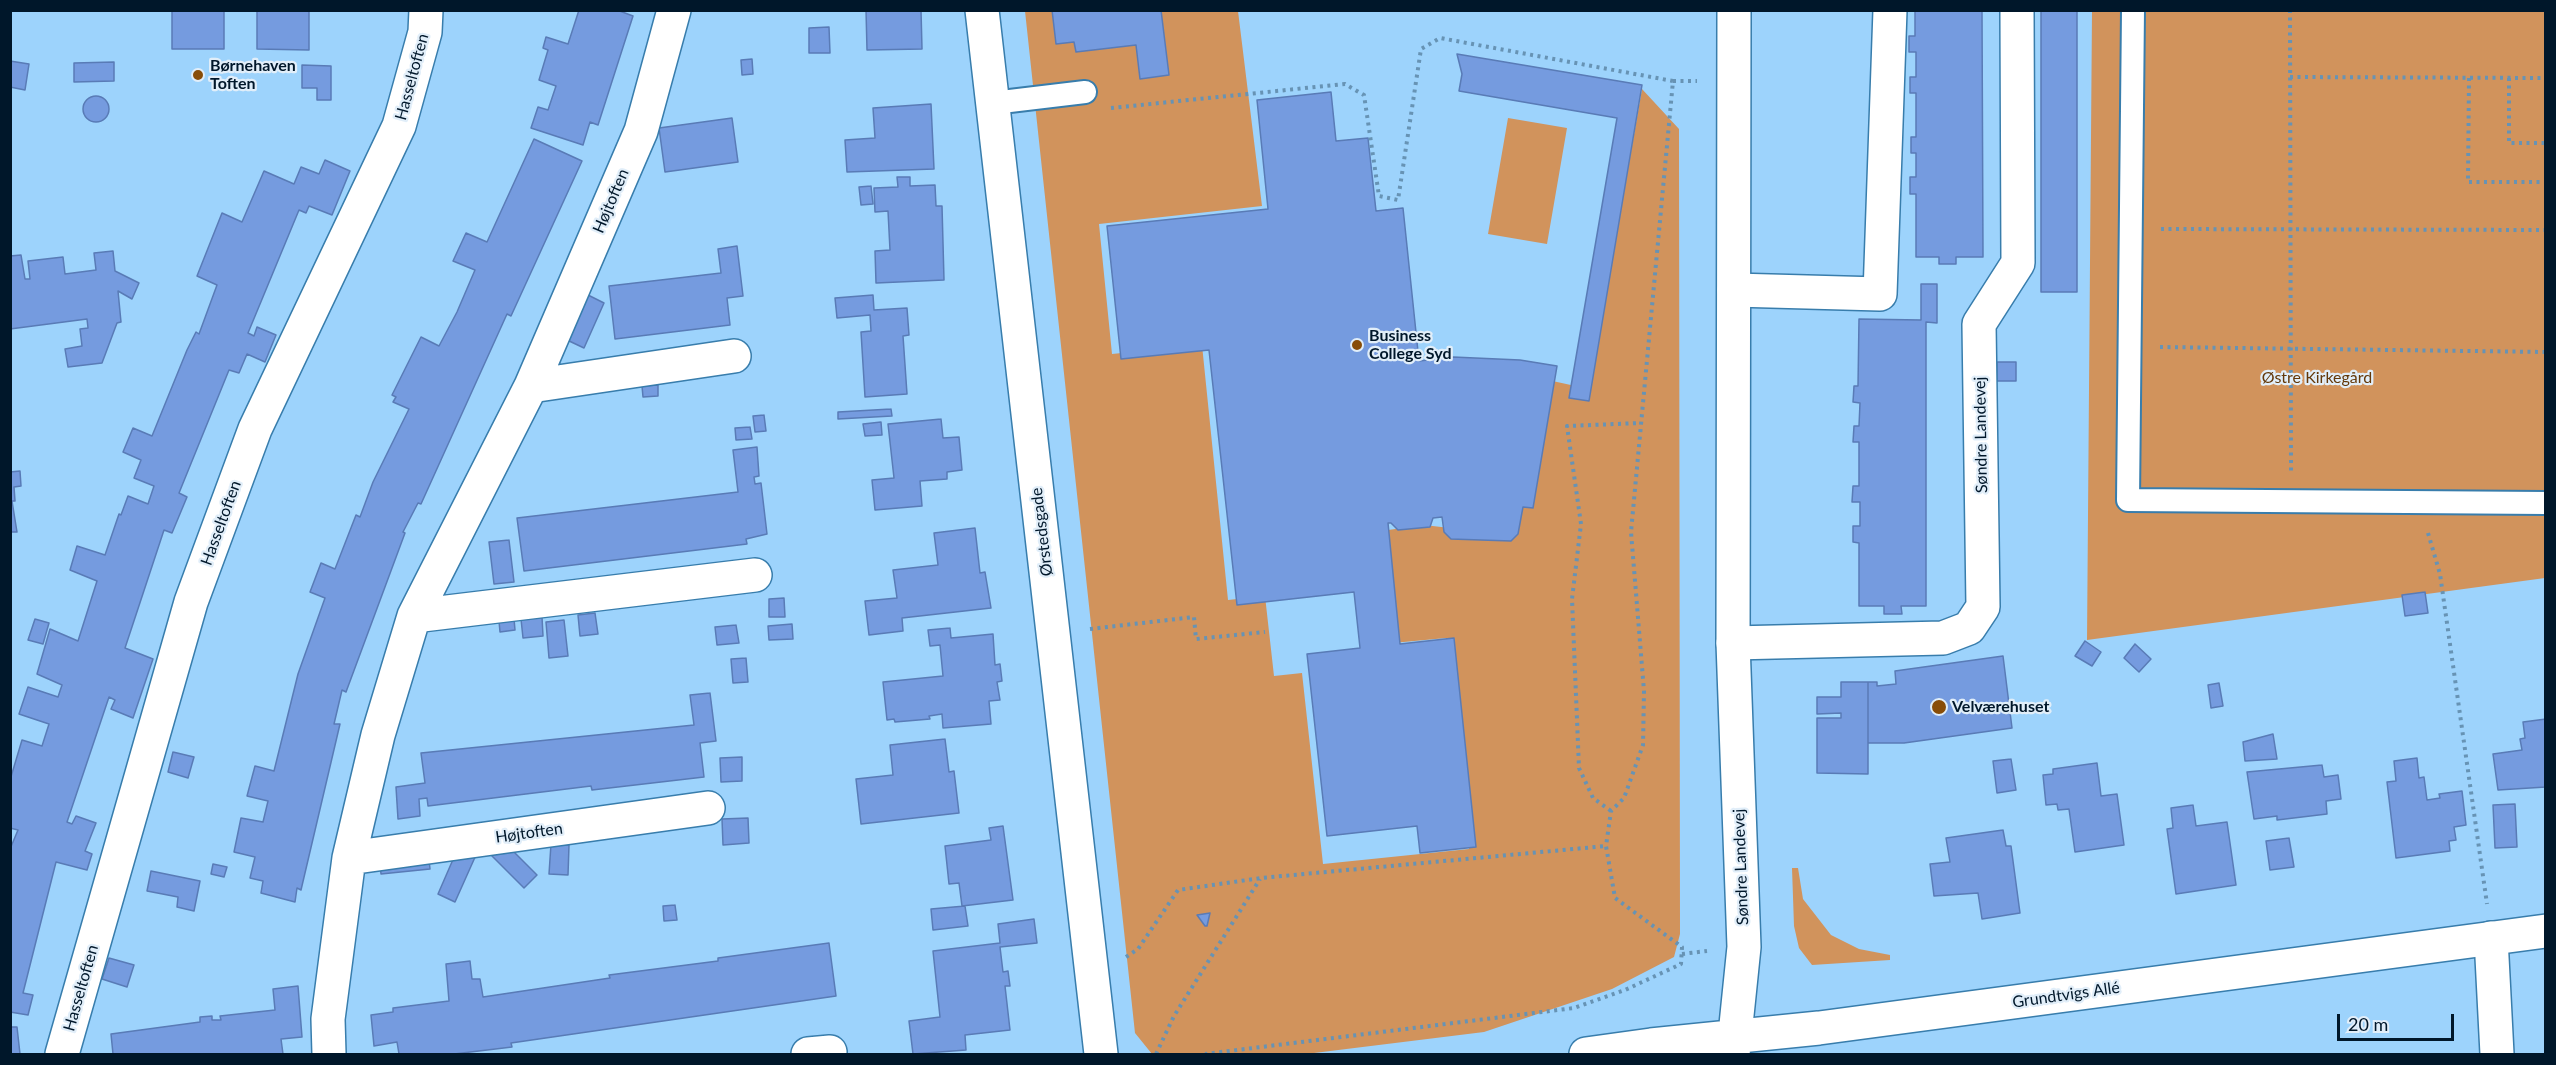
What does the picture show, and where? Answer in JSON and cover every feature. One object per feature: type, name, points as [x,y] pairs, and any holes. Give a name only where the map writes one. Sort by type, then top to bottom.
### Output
[{"type":"street","name":"Hasseltoften","points":[[62,1054],[191,602],[255,429],[399,126],[425,32],[426,10]]},
{"type":"street","name":"Højtoften","points":[[329,1054],[328,1019],[349,858],[378,735],[414,616],[531,386],[641,131],[674,10]]},
{"type":"street","name":"Ørstedsgade","points":[[982,10],[1101,1054]]},
{"type":"street","name":"Søndre Landevej","points":[[1733,1046],[1744,947],[1733,643],[1734,10]]},
{"type":"street","points":[[1734,290],[1880,294],[1890,10]]},
{"type":"street","name":"Søndre Landevej","points":[[1733,643],[1943,638],[1969,628],[1983,607],[1979,324],[2018,263],[2017,10]]},
{"type":"street","points":[[531,386],[734,356]]},
{"type":"street","points":[[414,616],[754,575]]},
{"type":"street","name":"Højtoften","points":[[349,858],[708,808]]},
{"type":"street","name":"Grundtvigs Allé","points":[[1586,1054],[1733,1046],[1819,1029],[2546,931]]},
{"type":"street","points":[[2492,938],[2497,1054]]},
{"type":"lane","points":[[2133,10],[2128,500],[2546,503]]},
{"type":"lane","points":[[993,103],[1085,92]]},
{"type":"path","points":[[2290,10],[2291,501]]},
{"type":"path","points":[[1085,92],[1090,110],[1345,84],[1364,95],[1379,196],[1398,200],[1421,49],[1440,38],[1673,81],[1631,532],[1644,692],[1643,745],[1624,798],[1611,811],[1606,846],[1615,898],[1682,947],[1681,964],[1625,990],[1574,1008],[1205,1054]]},
{"type":"path","points":[[2290,77],[2546,78]]},
{"type":"path","points":[[2469,78],[2468,182],[2546,182]]},
{"type":"path","points":[[2509,78],[2509,143],[2546,143]]},
{"type":"path","points":[[2131,229],[2546,230]]},
{"type":"path","points":[[2129,347],[2546,352]]},
{"type":"path","points":[[1611,811],[1593,798],[1578,768],[1572,599],[1581,524],[1567,426],[1640,423]]},
{"type":"path","points":[[2420,502],[2440,574],[2492,938]]},
{"type":"path","points":[[1053,633],[1194,617],[1196,639],[1265,632]]},
{"type":"path","points":[[1092,978],[1138,949],[1178,891],[1260,878],[1606,846]]},
{"type":"path","points":[[1156,1054],[1174,1016],[1260,878]]},
{"type":"green space","points":[[1025,11],[1238,11],[1262,206],[1099,224],[1112,354],[1202,345],[1228,600],[1265,596],[1274,676],[1302,673],[1323,864],[1469,849],[1446,638],[1393,643],[1381,531],[1424,525],[1510,535],[1548,380],[1589,389],[1642,89],[1679,129],[1680,934],[1674,957],[1612,989],[1484,1032],[1306,1054],[1152,1054],[1135,1033]]},
{"type":"green space","name":"Østre Kirkegård","points":[[2092,11],[2545,11],[2545,578],[2087,640]]},
{"type":"green space","points":[[1508,118],[1567,128],[1547,244],[1488,234]]},
{"type":"green space","points":[[1792,868],[1798,868],[1803,899],[1831,935],[1859,949],[1890,955],[1890,960],[1812,965],[1799,948],[1794,926]]},
{"type":"building","points":[[172,10],[224,10],[224,49],[172,49]]},
{"type":"building","points":[[257,10],[309,10],[309,50],[257,49]]},
{"type":"building","points":[[579,10],[617,10],[633,16],[598,125],[590,122],[583,145],[531,128],[538,107],[548,110],[556,86],[539,80],[548,50],[543,48],[546,37],[568,44]]},
{"type":"building","points":[[866,10],[921,10],[922,49],[867,50]]},
{"type":"building","points":[[1052,10],[1161,10],[1169,75],[1140,79],[1136,45],[1076,52],[1074,42],[1056,44]]},
{"type":"building","points":[[1915,10],[1982,10],[1983,257],[1956,257],[1956,264],[1939,264],[1939,257],[1916,257],[1916,194],[1910,194],[1910,177],[1916,177],[1916,153],[1911,153],[1911,137],[1916,137],[1916,93],[1910,93],[1910,77],[1916,77],[1916,52],[1909,52],[1909,36],[1915,36]]},
{"type":"building","points":[[2041,10],[2077,10],[2077,292],[2041,292]]},
{"type":"building","points":[[829,27],[830,53],[809,53],[809,28]]},
{"type":"building","points":[[1457,54],[1642,85],[1589,401],[1569,398],[1617,118],[1459,91],[1462,74]]},
{"type":"building","points":[[752,59],[753,74],[742,75],[741,60]]},
{"type":"building","points":[[10,61],[29,64],[25,90],[10,87]]},
{"type":"building","points":[[114,62],[114,81],[74,82],[74,63]]},
{"type":"building","points":[[302,65],[331,66],[331,100],[317,100],[317,88],[302,88]]},
{"type":"building","points":[[1331,92],[1336,141],[1368,138],[1376,211],[1403,208],[1419,361],[1453,357],[1520,360],[1557,366],[1533,508],[1523,507],[1518,534],[1511,541],[1451,539],[1444,532],[1442,517],[1433,518],[1430,527],[1398,530],[1388,523],[1400,644],[1454,638],[1476,847],[1420,853],[1417,826],[1327,836],[1307,654],[1360,648],[1354,592],[1237,605],[1209,350],[1121,359],[1107,226],[1268,209],[1257,100]]},
{"type":"building","points":[[96,96],[105,100],[109,109],[105,118],[96,122],[87,118],[83,109],[87,100]]},
{"type":"building","points":[[931,104],[934,169],[847,172],[845,140],[875,138],[873,108]]},
{"type":"building","points":[[732,118],[738,162],[665,172],[659,128]]},
{"type":"building","points":[[534,139],[582,161],[511,316],[507,314],[421,504],[418,503],[403,532],[405,533],[346,692],[342,690],[334,724],[340,724],[301,890],[297,888],[295,902],[261,893],[263,881],[250,878],[255,857],[234,852],[241,818],[263,822],[268,801],[247,796],[255,766],[274,771],[298,674],[325,598],[310,592],[321,563],[335,569],[356,515],[360,517],[373,482],[409,409],[393,402],[396,397],[392,395],[421,337],[439,346],[457,312],[475,270],[453,261],[466,233],[487,242]]},
{"type":"building","points":[[325,160],[350,171],[332,215],[309,206],[306,213],[299,210],[248,333],[254,336],[257,327],[276,335],[265,362],[247,354],[239,373],[229,370],[179,493],[187,497],[172,533],[164,530],[125,648],[153,659],[133,718],[111,709],[115,700],[109,697],[67,822],[72,824],[76,816],[96,823],[85,851],[92,854],[87,870],[56,862],[23,993],[33,995],[28,1015],[10,1012],[10,849],[18,830],[10,828],[10,780],[22,740],[42,746],[49,724],[19,714],[28,687],[58,697],[62,685],[37,674],[50,629],[78,641],[97,581],[70,570],[77,546],[105,555],[119,514],[121,515],[128,496],[148,504],[154,486],[134,478],[141,460],[123,452],[133,428],[152,436],[187,350],[196,332],[199,334],[217,285],[197,276],[222,213],[242,222],[264,171],[294,184],[301,167],[319,174]]},
{"type":"building","points":[[897,177],[910,177],[910,186],[935,185],[936,206],[942,206],[944,280],[876,283],[875,251],[890,250],[888,211],[875,212],[874,188],[898,187]]},
{"type":"building","points":[[871,186],[873,204],[861,205],[859,187]]},
{"type":"building","points":[[737,246],[743,296],[727,298],[730,325],[615,339],[609,286],[721,273],[718,249]]},
{"type":"building","points":[[113,251],[115,271],[139,283],[132,299],[118,291],[121,322],[117,323],[102,363],[68,367],[65,349],[82,346],[80,329],[88,328],[87,319],[10,329],[10,256],[21,255],[25,279],[30,279],[28,261],[63,257],[65,274],[96,270],[94,253]]},
{"type":"building","points":[[1921,284],[1937,284],[1937,323],[1926,322],[1926,606],[1901,606],[1902,614],[1884,614],[1884,606],[1859,606],[1859,543],[1853,542],[1853,526],[1860,526],[1860,502],[1852,502],[1853,486],[1859,486],[1859,442],[1853,442],[1854,426],[1859,426],[1860,403],[1853,402],[1854,386],[1858,386],[1859,319],[1921,320]]},
{"type":"building","points":[[588,295],[604,303],[584,348],[567,340]]},
{"type":"building","points":[[873,295],[874,310],[907,308],[909,335],[903,336],[907,394],[865,397],[861,332],[871,331],[870,315],[837,318],[835,298]]},
{"type":"building","points":[[1997,362],[2016,362],[2016,381],[1997,381]]},
{"type":"building","points":[[658,385],[658,396],[643,397],[642,386]]},
{"type":"building","points":[[891,409],[892,416],[838,419],[838,412]]},
{"type":"building","points":[[764,415],[766,431],[755,432],[753,416]]},
{"type":"building","points":[[941,419],[943,438],[959,437],[962,470],[947,472],[947,479],[920,481],[922,506],[875,510],[872,480],[894,478],[888,424]]},
{"type":"building","points":[[881,422],[882,435],[865,436],[863,424]]},
{"type":"building","points":[[750,427],[752,439],[736,440],[735,428]]},
{"type":"building","points":[[757,447],[759,476],[754,477],[755,484],[761,483],[767,534],[746,539],[747,544],[524,571],[517,518],[738,492],[733,450]]},
{"type":"building","points":[[20,471],[21,486],[14,487],[15,501],[12,501],[17,532],[10,532],[10,472]]},
{"type":"building","points":[[975,528],[980,573],[985,572],[991,608],[902,618],[903,631],[869,635],[865,601],[897,598],[893,570],[938,565],[934,533]]},
{"type":"building","points":[[509,540],[514,582],[494,584],[489,542]]},
{"type":"building","points":[[2425,592],[2428,613],[2405,616],[2402,595]]},
{"type":"building","points":[[784,598],[785,617],[769,617],[769,599]]},
{"type":"building","points":[[595,613],[598,634],[580,636],[578,615]]},
{"type":"building","points":[[542,617],[543,636],[523,638],[521,619]]},
{"type":"building","points":[[35,619],[49,623],[43,644],[28,640]]},
{"type":"building","points":[[514,619],[515,630],[500,632],[499,621]]},
{"type":"building","points":[[564,620],[568,656],[549,658],[546,622]]},
{"type":"building","points":[[792,624],[793,639],[769,640],[768,626]]},
{"type":"building","points":[[736,625],[739,643],[717,645],[715,627]]},
{"type":"building","points":[[950,628],[951,638],[993,634],[995,665],[1000,664],[1002,681],[997,682],[1000,700],[989,701],[991,724],[943,728],[942,714],[929,716],[930,719],[895,722],[894,719],[887,720],[883,682],[943,676],[940,645],[930,646],[928,630]]},
{"type":"building","points":[[2085,641],[2101,652],[2092,666],[2075,656]]},
{"type":"building","points":[[2135,644],[2151,659],[2139,672],[2124,658]]},
{"type":"building","name":"Velværehuset","points":[[2003,656],[2012,728],[1904,743],[1868,743],[1868,682],[1877,682],[1877,686],[1896,684],[1895,671]]},
{"type":"building","points":[[746,658],[748,682],[733,683],[731,659]]},
{"type":"building","points":[[1841,682],[1868,682],[1868,774],[1817,773],[1817,718],[1841,718],[1841,713],[1817,714],[1817,697],[1841,697]]},
{"type":"building","points":[[2219,683],[2223,706],[2211,708],[2208,685]]},
{"type":"building","points":[[710,693],[716,741],[700,743],[704,777],[592,790],[591,786],[428,806],[427,798],[419,799],[420,816],[398,819],[396,787],[425,783],[421,753],[694,725],[690,695]]},
{"type":"building","points":[[2546,719],[2546,787],[2498,790],[2493,754],[2522,750],[2520,739],[2525,738],[2523,722]]},
{"type":"building","points":[[2273,734],[2277,759],[2245,761],[2243,742]]},
{"type":"building","points":[[945,739],[949,772],[954,771],[959,813],[861,824],[856,779],[893,775],[890,745]]},
{"type":"building","points":[[173,752],[194,757],[188,778],[168,772]]},
{"type":"building","points":[[742,757],[742,781],[721,782],[720,758]]},
{"type":"building","points":[[2417,758],[2419,778],[2424,777],[2427,800],[2440,798],[2439,794],[2462,791],[2466,825],[2454,827],[2456,840],[2449,841],[2450,851],[2396,858],[2387,782],[2396,781],[2394,761]]},
{"type":"building","points":[[2011,759],[2016,790],[1997,793],[1993,761]]},
{"type":"building","points":[[2097,763],[2101,796],[2117,794],[2124,845],[2075,852],[2069,809],[2058,810],[2057,804],[2046,805],[2043,775],[2053,774],[2053,769]]},
{"type":"building","points":[[2322,765],[2324,777],[2338,775],[2341,799],[2326,801],[2327,814],[2277,820],[2277,816],[2254,819],[2247,772]]},
{"type":"building","points":[[2515,804],[2517,847],[2495,848],[2493,805]]},
{"type":"building","points":[[2193,805],[2196,826],[2227,822],[2236,885],[2176,894],[2167,829],[2173,828],[2171,808]]},
{"type":"building","points":[[748,818],[749,843],[723,845],[722,819]]},
{"type":"building","points":[[1003,826],[1013,900],[962,906],[959,883],[949,884],[945,846],[991,840],[989,828]]},
{"type":"building","points":[[2003,830],[2006,846],[2011,846],[2020,913],[1982,919],[1978,893],[1934,896],[1930,864],[1950,862],[1946,838]]},
{"type":"building","points":[[2289,838],[2294,867],[2270,870],[2266,841]]},
{"type":"building","points":[[503,841],[537,875],[524,888],[490,854]]},
{"type":"building","points":[[551,844],[569,845],[568,875],[549,874]]},
{"type":"building","points":[[458,848],[476,855],[455,902],[438,894]]},
{"type":"building","points":[[428,851],[430,869],[381,874],[379,856]]},
{"type":"building","points":[[213,864],[227,867],[224,877],[211,874]]},
{"type":"building","points":[[151,871],[200,881],[194,911],[177,907],[178,897],[147,891]]},
{"type":"building","points":[[675,905],[677,920],[664,921],[663,906]]},
{"type":"building","points":[[965,906],[968,926],[933,930],[931,909]]},
{"type":"building","points":[[1210,913],[1207,926],[1205,926],[1197,915]]},
{"type":"building","points":[[1034,919],[1037,943],[1000,947],[1003,972],[1008,971],[1010,986],[1005,986],[1010,1030],[965,1035],[966,1050],[913,1054],[909,1021],[940,1017],[933,951],[1000,943],[998,924]]},
{"type":"building","points":[[829,943],[836,996],[511,1043],[512,1047],[454,1054],[399,1054],[397,1042],[374,1046],[371,1015],[393,1012],[393,1008],[449,1001],[446,964],[470,961],[472,979],[480,979],[483,997],[610,978],[609,975],[718,961],[718,958]]},
{"type":"building","points":[[109,958],[134,965],[127,987],[102,979]]},
{"type":"building","points":[[298,986],[302,1037],[281,1039],[283,1054],[113,1054],[111,1034],[200,1022],[200,1017],[212,1016],[212,1020],[221,1020],[220,1016],[275,1010],[273,989]]},
{"type":"building","points":[[10,1027],[17,1027],[20,1054],[10,1054]]},
{"type":"place","name":"Børnehaven Toften","points":[[198,75]]},
{"type":"place","name":"Business College Syd","points":[[1357,345]]},
{"type":"place","name":"Velværehuset","points":[[1939,707]]}]
